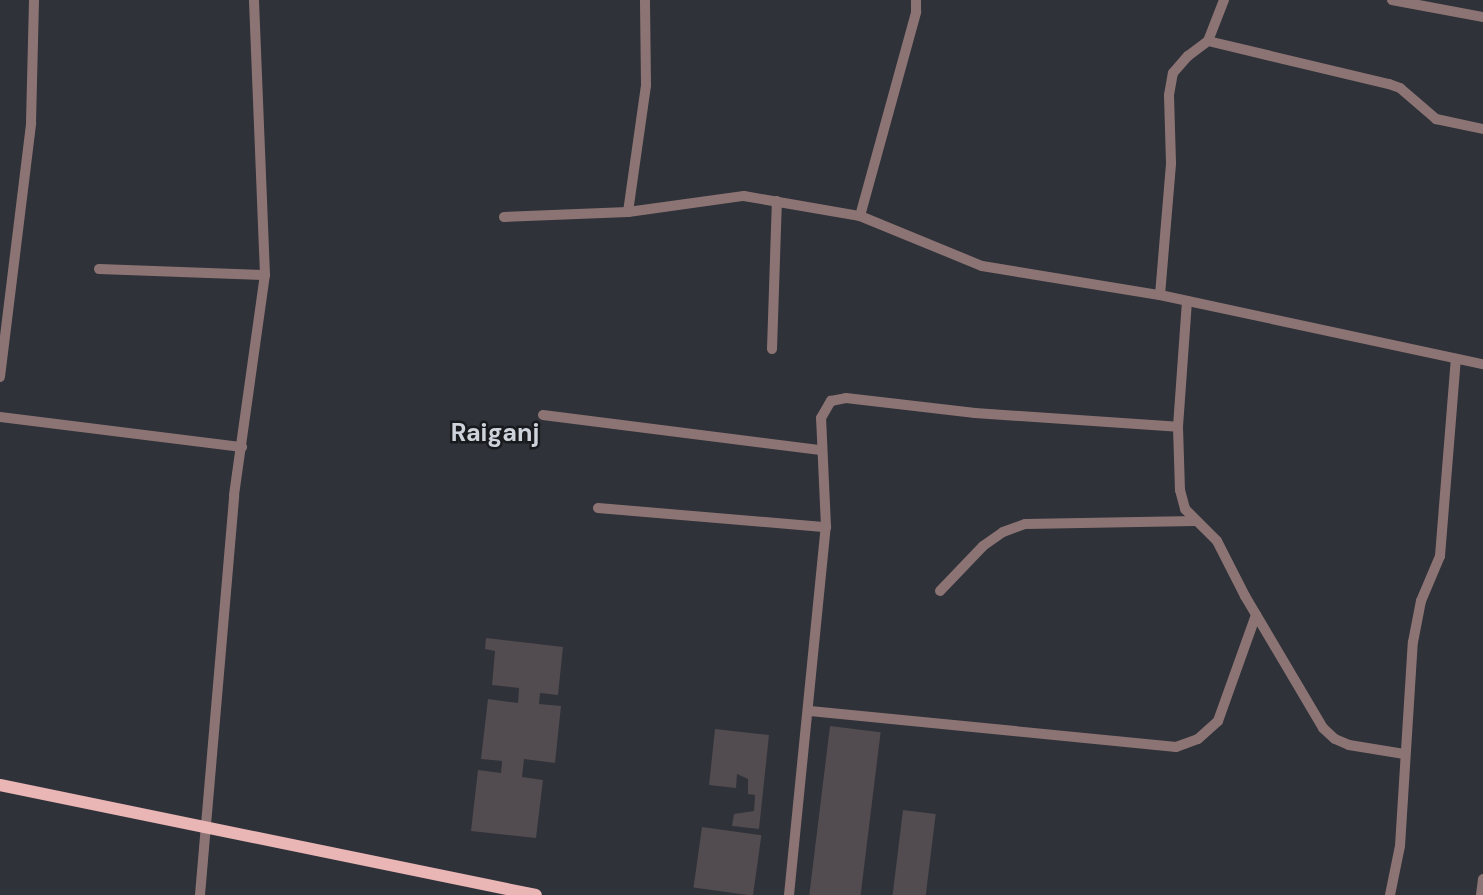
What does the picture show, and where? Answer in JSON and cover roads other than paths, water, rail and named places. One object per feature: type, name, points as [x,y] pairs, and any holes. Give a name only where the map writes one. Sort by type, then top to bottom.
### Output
[{"type":"main road","points":[[0,785],[207,825],[536,895]]},
{"type":"street","points":[[0,377],[31,123],[34,0]]},
{"type":"street","points":[[200,895],[207,825],[221,618],[266,275],[254,0]]},
{"type":"street","points":[[628,212],[647,76],[645,0]]},
{"type":"street","points":[[860,216],[916,12],[916,0]]},
{"type":"street","points":[[1160,295],[1171,163],[1170,88],[1174,73],[1188,56],[1208,41],[1224,0]]},
{"type":"street","points":[[1392,0],[1483,16]]},
{"type":"street","points":[[1208,41],[1389,84],[1400,88],[1436,119],[1483,129]]},
{"type":"street","points":[[504,217],[628,212],[714,198],[744,196],[860,216],[982,266],[1160,295],[1483,364]]},
{"type":"street","points":[[772,349],[777,201]]},
{"type":"street","points":[[99,269],[266,275]]},
{"type":"street","points":[[1187,301],[1178,427],[1180,490],[1185,509],[1195,522],[1217,540],[1256,615],[1323,728],[1335,739],[1349,745],[1404,754]]},
{"type":"street","points":[[1390,895],[1400,846],[1404,754],[1413,642],[1427,583],[1440,556],[1456,359]]},
{"type":"street","points":[[789,895],[810,711],[826,526],[821,450],[822,418],[831,401],[846,398],[976,413],[1178,427]]},
{"type":"street","points":[[543,415],[821,450]]},
{"type":"street","points":[[0,417],[242,447]]},
{"type":"street","points":[[598,508],[826,526]]},
{"type":"street","points":[[940,591],[983,546],[1003,532],[1025,524],[1195,522]]},
{"type":"street","points":[[810,711],[1176,747],[1198,739],[1218,721],[1256,615]]},
{"type":"street","points":[[1481,895],[1483,879]]},
{"type":"district","name":"Raiganj","points":[[495,433]]}]
